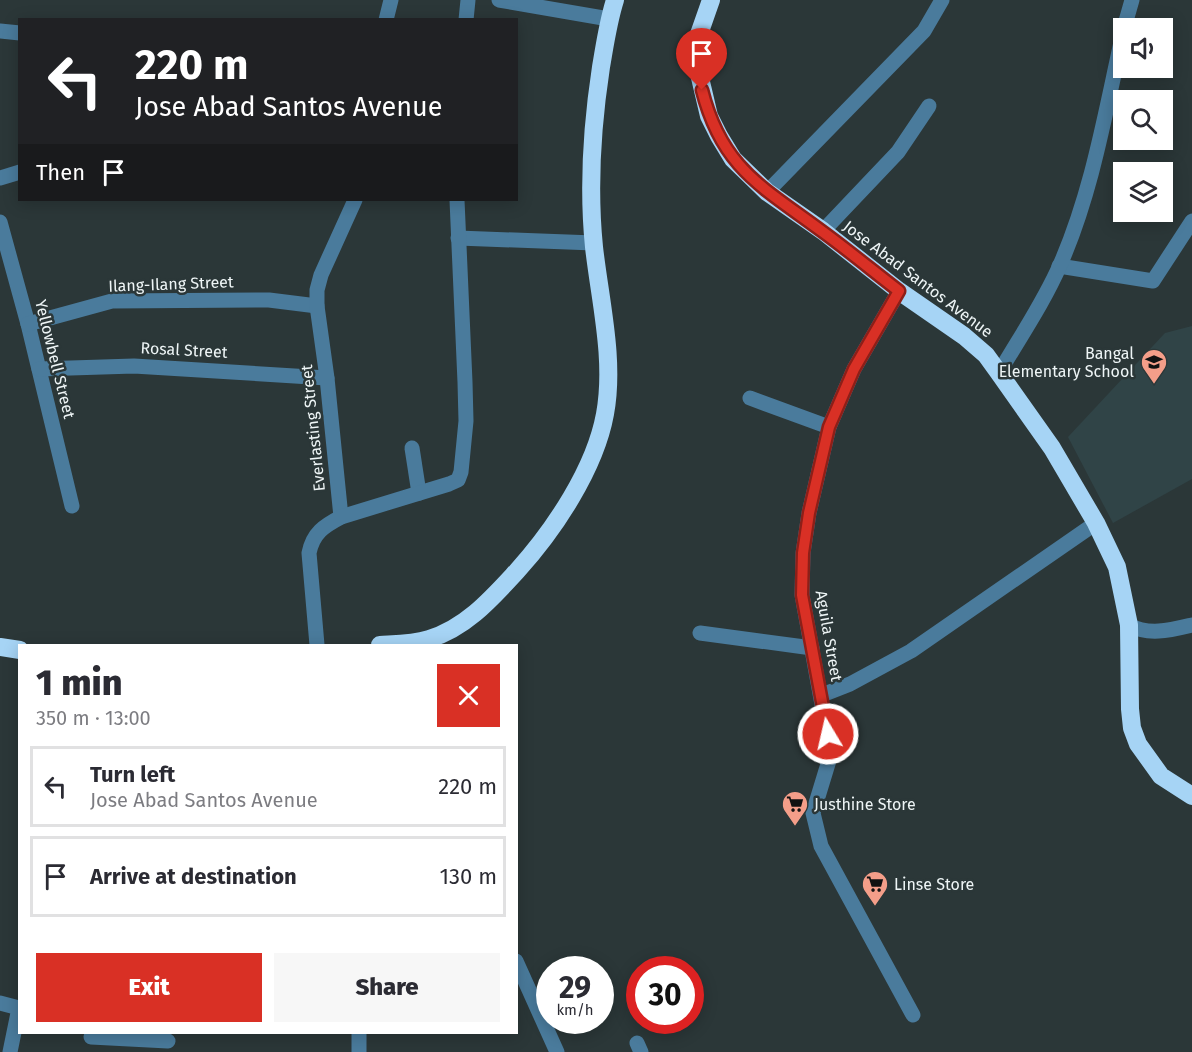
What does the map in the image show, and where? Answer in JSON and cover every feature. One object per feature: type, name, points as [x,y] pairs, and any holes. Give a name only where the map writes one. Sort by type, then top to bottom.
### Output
[{"type":"highway","points":[[390,644],[428,640],[463,623],[496,593],[528,558],[574,494],[594,453],[605,415],[608,381],[594,243],[590,161],[596,100],[609,19],[615,0]]},
{"type":"highway","name":"Jose Abad Santos Avenue","points":[[711,0],[697,40],[698,69],[709,116],[733,159],[767,192],[823,231],[899,291],[964,336],[986,355],[999,373],[1052,448],[1096,523],[1117,567],[1129,625],[1130,709],[1132,728],[1138,744],[1161,776],[1192,796]]},
{"type":"highway","points":[[0,647],[18,650]]},
{"type":"street","points":[[466,18],[468,0]]},
{"type":"street","points":[[499,0],[609,19]]},
{"type":"street","points":[[767,192],[924,31],[942,0]]},
{"type":"street","points":[[1127,18],[1132,0]]},
{"type":"street","points":[[386,1],[386,18]]},
{"type":"street","points":[[0,30],[18,33]]},
{"type":"street","points":[[999,373],[1059,266],[1084,200],[1113,78]]},
{"type":"street","points":[[823,231],[898,152],[929,106]]},
{"type":"street","points":[[0,178],[18,173]]},
{"type":"street","name":"Everlasting Street","points":[[341,517],[317,290],[321,275],[356,201]]},
{"type":"street","points":[[317,644],[309,553],[311,542],[317,533],[325,525],[341,517],[458,480],[461,472],[466,421],[457,201]]},
{"type":"street","points":[[1059,266],[1153,282],[1192,221]]},
{"type":"street","name":"Yellowbell Street","points":[[0,222],[28,324],[72,506]]},
{"type":"street","points":[[458,238],[594,243]]},
{"type":"street","name":"Aguila Street","points":[[899,291],[854,369],[829,427],[809,513],[803,553],[802,595],[831,754],[827,773],[814,806],[815,828],[821,846],[914,1015]]},
{"type":"street","name":"Ilang-Ilang Street","points":[[28,324],[112,301],[269,300],[317,306]]},
{"type":"street","name":"Rosal Street","points":[[39,369],[134,366],[327,378]]},
{"type":"street","points":[[750,398],[829,427]]},
{"type":"street","points":[[412,448],[419,493]]},
{"type":"street","points":[[822,695],[850,684],[910,651],[1096,523]]},
{"type":"street","points":[[1129,625],[1138,630],[1157,632],[1192,625]]},
{"type":"street","points":[[700,633],[812,648]]},
{"type":"street","points":[[518,965],[557,1052]]},
{"type":"street","points":[[0,1003],[18,1006]]},
{"type":"street","points":[[10,1052],[18,1011]]},
{"type":"street","points":[[358,1052],[359,1034]]},
{"type":"street","points":[[91,1040],[168,1042]]},
{"type":"shaded area","name":"Bangal Elementary School","points":[[1192,326],[1192,479],[1113,523],[1068,437],[1165,333]]},
{"type":"place","name":"Bangal Elementary School","points":[[1154,385]]},
{"type":"place","name":"Justhine Store","points":[[795,827]]},
{"type":"place","name":"Linse Store","points":[[875,907]]},
{"type":"route","points":[[702,90],[709,116],[719,136],[733,159],[745,172],[767,192],[823,231],[899,291],[854,369],[829,427],[809,513],[803,553],[802,595],[828,734]]}]
